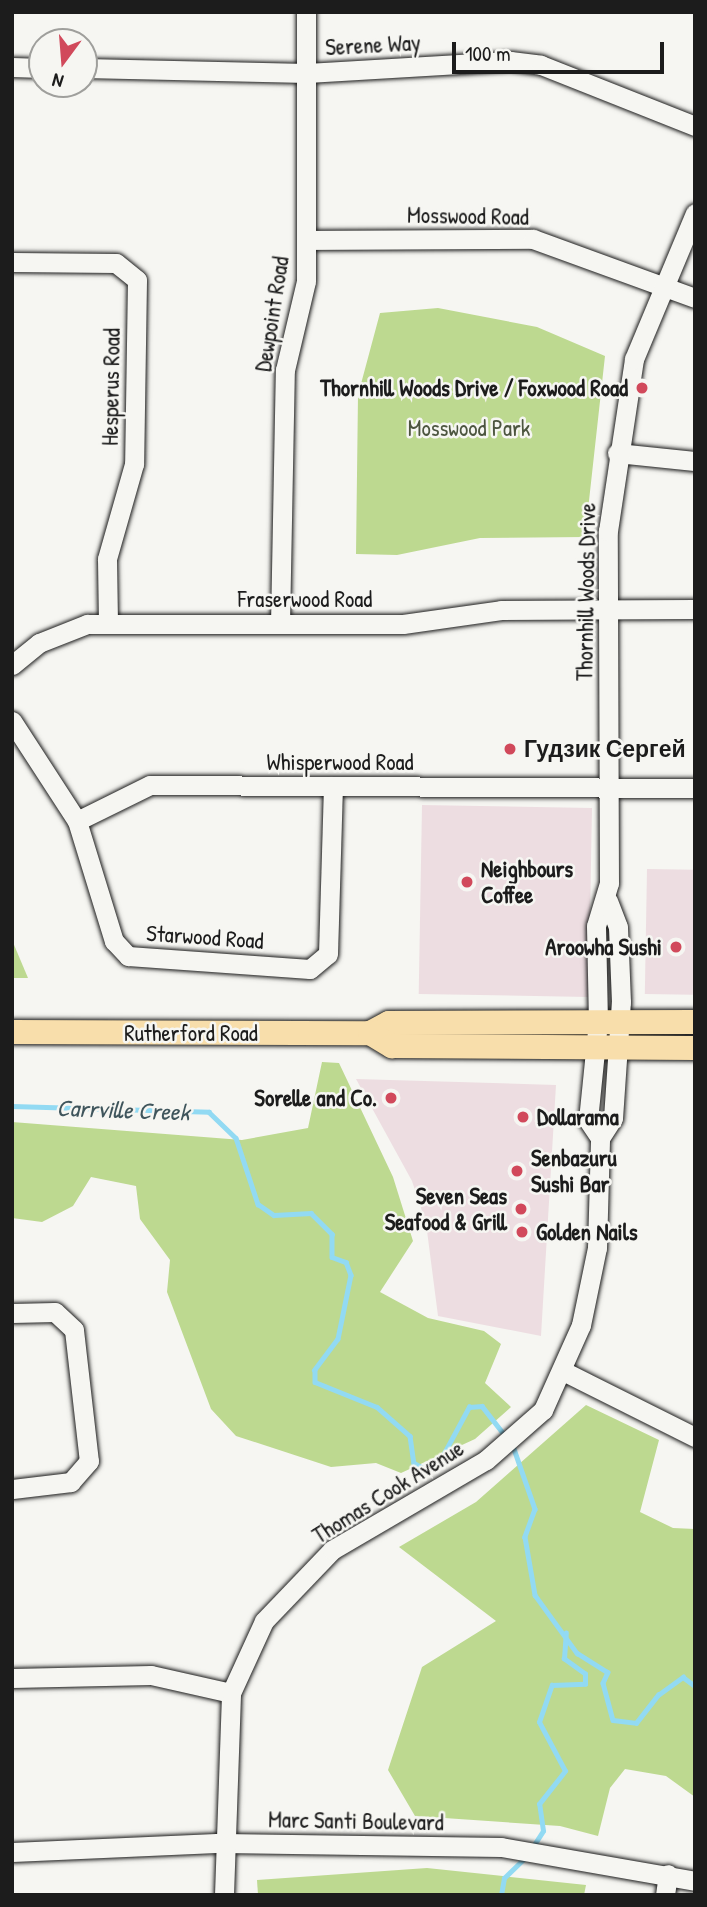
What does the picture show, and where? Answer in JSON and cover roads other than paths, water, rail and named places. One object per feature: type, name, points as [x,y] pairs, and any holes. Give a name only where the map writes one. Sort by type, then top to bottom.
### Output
[{"type":"main road","name":"Rutherford Road","points":[[12,1032],[370,1033],[389,1023],[695,1022]]},
{"type":"main road","name":"Rutherford Road","points":[[370,1033],[392,1046],[695,1048]]},
{"type":"street","name":"Dewpoint Road","points":[[280,624],[285,370],[306,281],[306,12]]},
{"type":"street","name":"Serene Way","points":[[98,68],[307,73],[541,65],[695,126]]},
{"type":"street","name":"Thornhill Woods Drive","points":[[604,1049],[618,927],[608,901],[608,609],[617,453],[634,359],[695,213]]},
{"type":"street","name":"Mosswood Road","points":[[307,240],[533,239],[695,299]]},
{"type":"street","name":"Hesperus Road","points":[[12,262],[116,263],[137,280],[134,464],[107,559],[108,624]]},
{"type":"street","points":[[617,453],[695,461]]},
{"type":"street","name":"Fraserwood Road","points":[[12,665],[39,643],[88,624],[403,624],[501,610],[695,609]]},
{"type":"street","name":"Starwood Road","points":[[12,721],[77,821],[114,941],[128,956],[310,969],[328,954],[333,786]]},
{"type":"street","name":"Whisperwood Road","points":[[77,821],[150,785],[695,788]]},
{"type":"street","name":"Thomas Cook Avenue","points":[[224,1895],[222,1843],[231,1693],[264,1621],[332,1550],[486,1460],[543,1409],[563,1371],[597,1248],[600,1138],[588,1120],[604,1049]]},
{"type":"street","points":[[12,1312],[55,1312],[74,1329],[89,1461],[71,1482],[12,1489]]},
{"type":"street","points":[[563,1371],[695,1437]]},
{"type":"street","points":[[12,1678],[151,1675],[231,1693]]},
{"type":"street","name":"Marc Santi Boulevard","points":[[12,1852],[222,1843],[501,1847],[668,1874],[695,1881]]},
{"type":"street","points":[[665,1895],[668,1874]]},
{"type":"waterway","name":"Carrville Creek","points":[[12,1106],[209,1112],[236,1138],[258,1204],[274,1215],[311,1213],[332,1234],[332,1257],[346,1262],[351,1275],[338,1339],[315,1370],[315,1382],[377,1407],[410,1436],[414,1463],[425,1469],[443,1455],[469,1407],[482,1406],[506,1437]]},
{"type":"waterway","name":"Carrville Creek","points":[[512,1443],[535,1509],[525,1537],[535,1595],[577,1653],[608,1672],[603,1683],[613,1720],[636,1723],[658,1695],[683,1677],[695,1686]]},
{"type":"waterway","name":"Carrville Creek","points":[[532,1848],[543,1831],[539,1804],[565,1771],[539,1722],[552,1685],[585,1684],[585,1674],[564,1659],[566,1633]]},
{"type":"waterway","name":"Carrville Creek","points":[[501,1895],[504,1878],[525,1858]]},
{"type":"place","name":"Thornhill Woods Drive / Foxwood Road","points":[[642,388]]},
{"type":"place","name":"Гудзик Сергей","points":[[510,749]]},
{"type":"place","name":"Neighbours Coffee","points":[[467,882]]},
{"type":"place","name":"Aroowha Sushi","points":[[676,947]]},
{"type":"place","name":"Sorelle and Co.","points":[[391,1098]]},
{"type":"place","name":"Dollarama","points":[[523,1117]]},
{"type":"place","name":"Senbazuru Sushi Bar","points":[[517,1171]]},
{"type":"place","name":"Seven Seas Seafood & Grill","points":[[521,1209]]},
{"type":"place","name":"Golden Nails","points":[[522,1232]]},
{"type":"park label","name":"Mosswood Park","points":[[469,428]]}]
